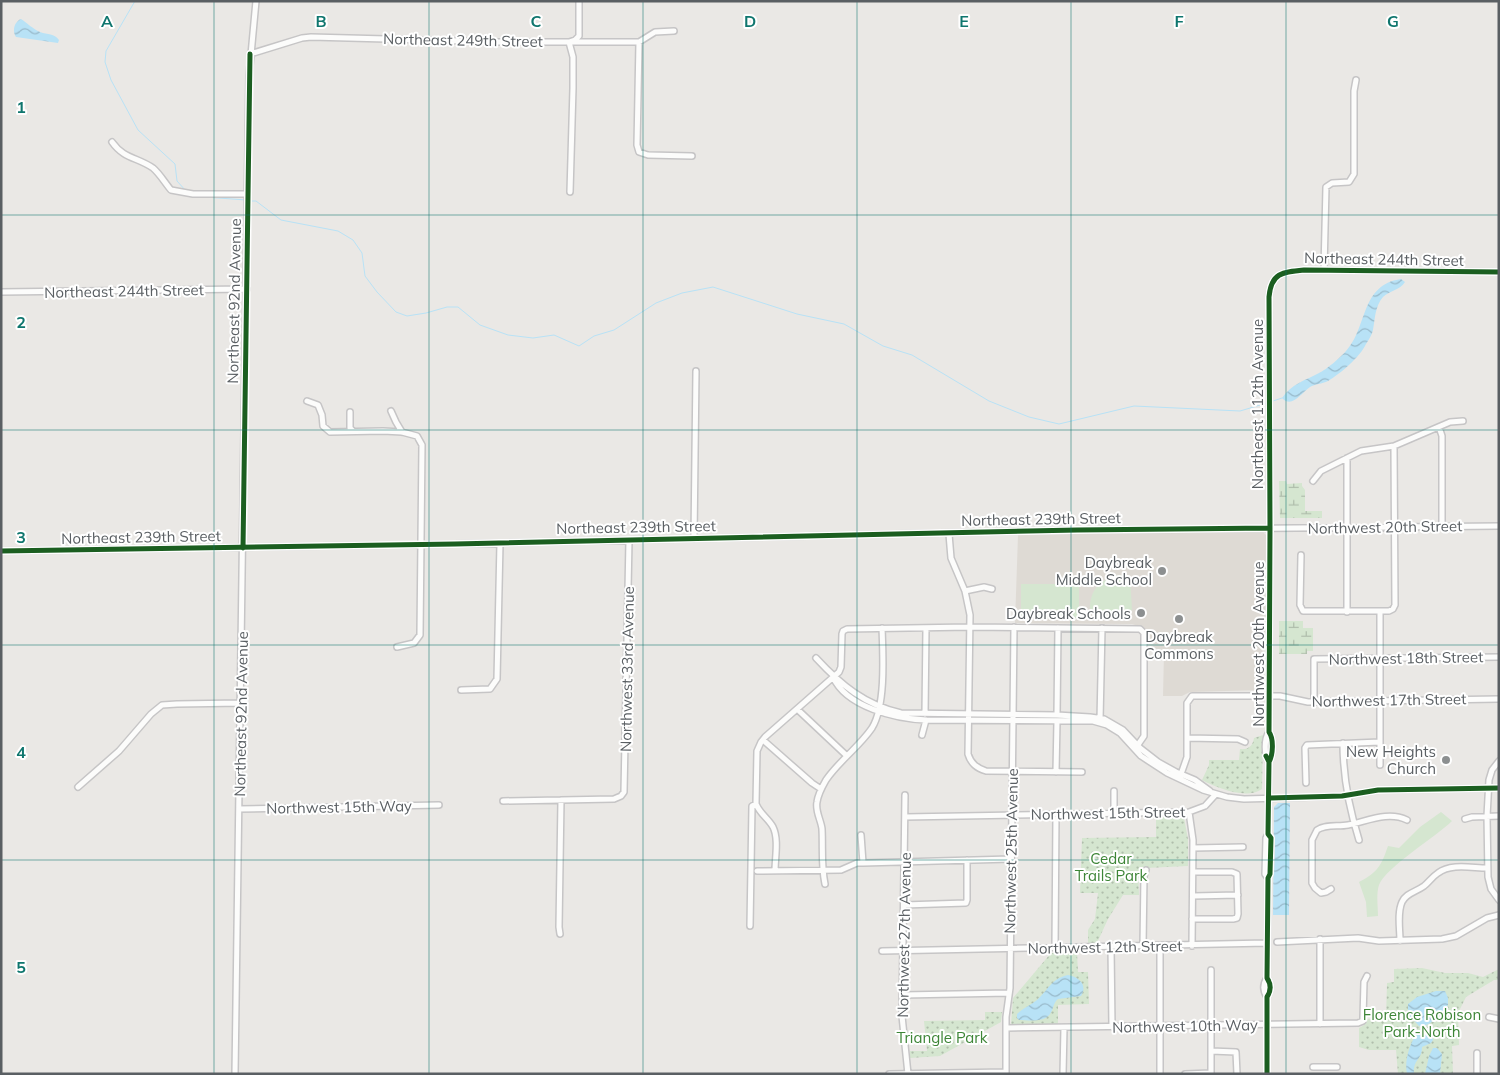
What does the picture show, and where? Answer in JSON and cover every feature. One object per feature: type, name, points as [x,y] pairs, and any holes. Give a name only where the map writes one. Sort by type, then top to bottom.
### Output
[{"type":"street","name":"Northeast 92nd Avenue","points":[[235,1074],[250,54],[256,1]]},
{"type":"street","points":[[570,192],[573,57],[569,42],[579,36],[579,1]]},
{"type":"street","name":"Northeast 249th Street","points":[[250,54],[311,37],[499,42],[639,42],[655,32],[674,31]]},
{"type":"street","points":[[639,42],[637,146],[639,152],[648,155],[692,156]]},
{"type":"street","points":[[1324,270],[1326,187],[1332,183],[1350,182],[1354,174],[1354,91],[1356,80]]},
{"type":"street","points":[[112,142],[126,156],[152,168],[171,190],[193,194],[248,194]]},
{"type":"street","name":"Northeast 244th Street","points":[[1273,280],[1285,271],[1499,272]]},
{"type":"street","name":"Northeast 112th Avenue","points":[[1270,528],[1269,297],[1273,280]]},
{"type":"street","name":"Northeast 244th Street","points":[[1,292],[247,289]]},
{"type":"street","points":[[694,538],[696,371]]},
{"type":"street","points":[[307,401],[318,405],[322,415],[323,426],[326,430],[334,433],[354,431],[402,432],[417,436],[422,445],[420,635],[414,644],[396,647]]},
{"type":"street","points":[[391,411],[402,432]]},
{"type":"street","points":[[350,412],[350,428],[354,431]]},
{"type":"street","points":[[1313,481],[1321,471],[1365,450],[1394,446],[1450,422],[1463,421]]},
{"type":"street","points":[[1439,427],[1442,436],[1442,526]]},
{"type":"street","points":[[1300,555],[1300,605],[1302,610],[1307,612],[1347,612],[1393,609],[1395,605],[1394,446]]},
{"type":"street","points":[[1347,458],[1347,612]]},
{"type":"street","name":"Northwest 20th Street","points":[[1270,528],[1499,526]]},
{"type":"street","name":"Northeast 239th Street","points":[[1,551],[420,545],[694,538],[1270,528]]},
{"type":"street","name":"Northwest 20th Avenue","points":[[1267,1074],[1267,997],[1270,993],[1270,982],[1267,978],[1268,878],[1265,874],[1266,838],[1268,834],[1269,762],[1272,750],[1272,736],[1269,732],[1270,528]]},
{"type":"street","points":[[949,534],[951,558],[965,591],[968,604],[970,627],[968,754],[970,761],[986,771],[1082,772]]},
{"type":"street","name":"Northwest 33rd Avenue","points":[[561,800],[614,799],[621,796],[625,788],[629,540]]},
{"type":"street","points":[[461,690],[490,688],[497,679],[500,543]]},
{"type":"street","points":[[965,591],[984,586],[992,588]]},
{"type":"street","points":[[1380,611],[1380,765]]},
{"type":"street","points":[[775,871],[775,831],[772,824],[759,811],[756,804],[757,754],[759,746],[763,740],[842,667],[843,631],[847,629],[1014,627],[1136,628],[1142,630],[1144,637],[1144,736],[1137,748]]},
{"type":"street","name":"Northwest 25th Avenue","points":[[1006,1073],[1010,948],[1014,627]]},
{"type":"street","points":[[825,884],[822,870],[822,832],[816,805],[821,788],[831,773],[870,730],[876,720],[879,710],[882,628]]},
{"type":"street","points":[[922,735],[926,717],[926,628]]},
{"type":"street","points":[[1056,772],[1058,628]]},
{"type":"street","points":[[1100,720],[1102,628]]},
{"type":"street","name":"Northwest 18th Street","points":[[1314,702],[1314,659],[1499,657]]},
{"type":"street","points":[[816,658],[833,677],[836,684],[855,699],[901,718],[968,717],[1100,720],[1120,733],[1137,748],[1146,761],[1167,773],[1181,776],[1203,790],[1239,799],[1348,795],[1378,790],[1499,788]]},
{"type":"street","name":"Northwest 17th Street","points":[[1187,738],[1187,703],[1190,696],[1194,695],[1269,696],[1314,702],[1499,698]]},
{"type":"street","points":[[78,787],[120,751],[151,714],[162,705],[241,703]]},
{"type":"street","points":[[797,709],[847,756]]},
{"type":"street","points":[[1181,776],[1186,760],[1187,738],[1238,738],[1245,742]]},
{"type":"street","points":[[763,740],[812,783],[821,788]]},
{"type":"street","points":[[1306,783],[1306,745],[1380,742]]},
{"type":"street","points":[[1342,743],[1343,770],[1359,840]]},
{"type":"street","points":[[1499,762],[1492,770],[1488,788],[1487,816],[1487,868],[1489,884],[1499,900]]},
{"type":"street","points":[[1114,791],[1114,813]]},
{"type":"street","name":"Northwest 15th Street","points":[[905,817],[1189,812],[1205,806],[1214,793]]},
{"type":"street","name":"Northwest 27th Avenue","points":[[905,795],[903,1030],[908,1073]]},
{"type":"street","points":[[502,800],[561,800],[560,934]]},
{"type":"street","points":[[750,926],[752,806],[756,804]]},
{"type":"street","name":"Northwest 15th Way","points":[[239,809],[439,805]]},
{"type":"street","points":[[1189,812],[1193,831],[1192,946]]},
{"type":"street","points":[[1055,948],[1056,814]]},
{"type":"street","points":[[1465,819],[1499,816]]},
{"type":"street","points":[[1331,889],[1322,893],[1315,888],[1312,882],[1312,840],[1315,831],[1323,827],[1354,824],[1383,817],[1401,817],[1407,820]]},
{"type":"street","points":[[861,835],[863,863]]},
{"type":"street","points":[[1193,848],[1243,847]]},
{"type":"street","points":[[757,871],[841,870],[857,863],[1011,859]]},
{"type":"street","points":[[904,905],[964,904],[967,900],[967,860]]},
{"type":"street","points":[[1400,941],[1400,908],[1404,899],[1409,894],[1423,887],[1441,871],[1455,868],[1487,868]]},
{"type":"street","points":[[1143,946],[1144,876],[1146,870]]},
{"type":"street","points":[[1192,919],[1237,918],[1238,895],[1238,875],[1236,873],[1193,872]]},
{"type":"street","points":[[1192,896],[1238,895]]},
{"type":"street","points":[[1276,942],[1358,938],[1375,941],[1437,940],[1451,938],[1467,931],[1487,918],[1499,914]]},
{"type":"street","points":[[1320,939],[1320,1024]]},
{"type":"street","name":"Northwest 12th Street","points":[[882,951],[1267,944]]},
{"type":"street","points":[[1160,946],[1160,1074]]},
{"type":"street","points":[[1111,947],[1112,1027]]},
{"type":"street","points":[[1185,1074],[1211,1074],[1211,970]]},
{"type":"street","name":"Northwest 10th Way","points":[[1006,1028],[1358,1023],[1363,1021],[1364,982],[1367,976]]},
{"type":"street","points":[[903,995],[1009,994]]},
{"type":"street","points":[[1489,1017],[1499,1019]]},
{"type":"street","points":[[1064,1028],[1064,1074]]},
{"type":"street","points":[[1211,1051],[1236,1052],[1238,1074]]},
{"type":"street","points":[[1477,1052],[1477,1074]]},
{"type":"street","points":[[1313,1067],[1338,1067]]},
{"type":"street","points":[[1324,1067],[1324,1074]]},
{"type":"street","points":[[889,1074],[1006,1073]]},
{"type":"shaded area","name":"Daybreak Schools","points":[[1261,530],[1267,536],[1267,602],[1261,690],[1190,692],[1182,696],[1163,696],[1164,652],[1145,652],[1142,628],[1139,626],[1132,624],[1015,623],[1018,535]]},
{"type":"green space","points":[[1279,481],[1286,481],[1287,484],[1302,483],[1305,490],[1305,511],[1322,511],[1322,518],[1280,518]]},
{"type":"green space","points":[[1119,575],[1130,576],[1132,610],[1127,615],[1090,613],[1091,598],[1096,588],[1105,580]]},
{"type":"green space","points":[[1021,584],[1079,584],[1079,618],[1021,618]]},
{"type":"green space","points":[[1279,621],[1303,621],[1303,628],[1313,628],[1313,651],[1307,651],[1307,654],[1279,654]]},
{"type":"green space","points":[[1263,735],[1262,789],[1248,793],[1232,792],[1202,780],[1209,765],[1209,760],[1239,760],[1240,749],[1248,748],[1253,743],[1254,738]]},
{"type":"green space","points":[[1441,812],[1452,821],[1401,861],[1383,878],[1379,885],[1377,896],[1378,916],[1367,917],[1366,902],[1359,882],[1378,868],[1388,846],[1399,848],[1420,827]]},
{"type":"green space","name":"Cedar Trails Park","points":[[1156,817],[1184,818],[1188,839],[1188,866],[1146,868],[1143,870],[1139,880],[1139,895],[1123,895],[1108,919],[1097,943],[1088,943],[1088,930],[1095,919],[1098,893],[1080,893],[1082,838],[1156,837]]},
{"type":"green space","points":[[1051,953],[1077,953],[1078,972],[1088,972],[1089,1004],[1058,1005],[1058,1024],[1011,1025],[1013,998]]},
{"type":"green space","name":"Florence Robison Park-North","points":[[1422,968],[1445,973],[1468,973],[1483,977],[1499,969],[1498,980],[1494,980],[1466,997],[1458,1013],[1459,1045],[1452,1046],[1453,1074],[1398,1074],[1396,1050],[1369,1050],[1359,1047],[1359,1028],[1364,1025],[1367,1019],[1386,1018],[1387,983],[1394,982],[1394,969]]},
{"type":"green space","name":"Triangle Park","points":[[985,1012],[1002,1012],[1001,1022],[940,1056],[910,1058],[910,1051],[927,1051],[924,1021],[985,1020]]},
{"type":"water","points":[[21,19],[37,31],[55,36],[59,40],[58,43],[16,37],[14,27]]},
{"type":"water","points":[[1401,279],[1405,282],[1403,285],[1385,295],[1378,304],[1372,334],[1355,360],[1333,378],[1310,387],[1293,401],[1289,402],[1282,398],[1294,386],[1322,371],[1344,354],[1353,341],[1371,298],[1378,289],[1388,283]]},
{"type":"water","points":[[1278,803],[1290,803],[1289,915],[1273,915],[1274,807]]},
{"type":"water","points":[[1068,975],[1079,980],[1083,985],[1081,996],[1058,999],[1050,1014],[1044,1019],[1019,1020],[1017,1018],[1017,1014],[1037,1000],[1054,982]]},
{"type":"water","points":[[1436,991],[1445,991],[1448,1005],[1439,1016],[1427,1025],[1419,1026],[1408,1014],[1408,1004],[1417,997]]},
{"type":"water","points":[[1425,1030],[1431,1033],[1433,1040],[1422,1047],[1421,1055],[1415,1065],[1414,1074],[1407,1074],[1406,1063],[1410,1046],[1418,1032]]},
{"type":"water","points":[[1433,1048],[1437,1048],[1442,1054],[1440,1074],[1425,1074],[1429,1056]]},
{"type":"waterway","points":[[135,1],[106,51],[105,62],[111,80],[138,130],[175,164],[177,181],[186,191]]},
{"type":"waterway","points":[[191,196],[246,200]]},
{"type":"waterway","points":[[250,201],[256,201],[281,220],[338,231],[353,240],[362,253],[365,276],[396,312],[407,316],[447,307],[458,307],[480,325],[508,335],[533,338],[554,335],[579,346],[594,336],[614,330],[656,303],[682,293],[713,287],[797,314],[844,324],[883,346],[912,355],[989,401],[1029,417],[1059,424],[1134,406],[1240,411],[1267,403]]},
{"type":"waterway","points":[[1270,402],[1282,398]]},
{"type":"cycle path","points":[[243,548],[250,54]]},
{"type":"cycle path","points":[[1269,762],[1272,747],[1272,739],[1269,732],[1269,297],[1272,283],[1279,275],[1304,270],[1499,272]]},
{"type":"cycle path","points":[[1,551],[1270,528]]},
{"type":"cycle path","points":[[1266,756],[1269,762],[1268,834],[1271,838],[1270,874],[1268,878],[1267,978],[1270,988],[1267,997],[1267,1074]]},
{"type":"cycle path","points":[[1269,798],[1342,796],[1378,790],[1499,788]]},
{"type":"place","name":"Daybreak Middle School","points":[[1162,571]]},
{"type":"place","name":"Daybreak Schools","points":[[1141,613]]},
{"type":"place","name":"Daybreak Commons","points":[[1179,619]]},
{"type":"place","name":"New Heights Church","points":[[1446,760]]}]
